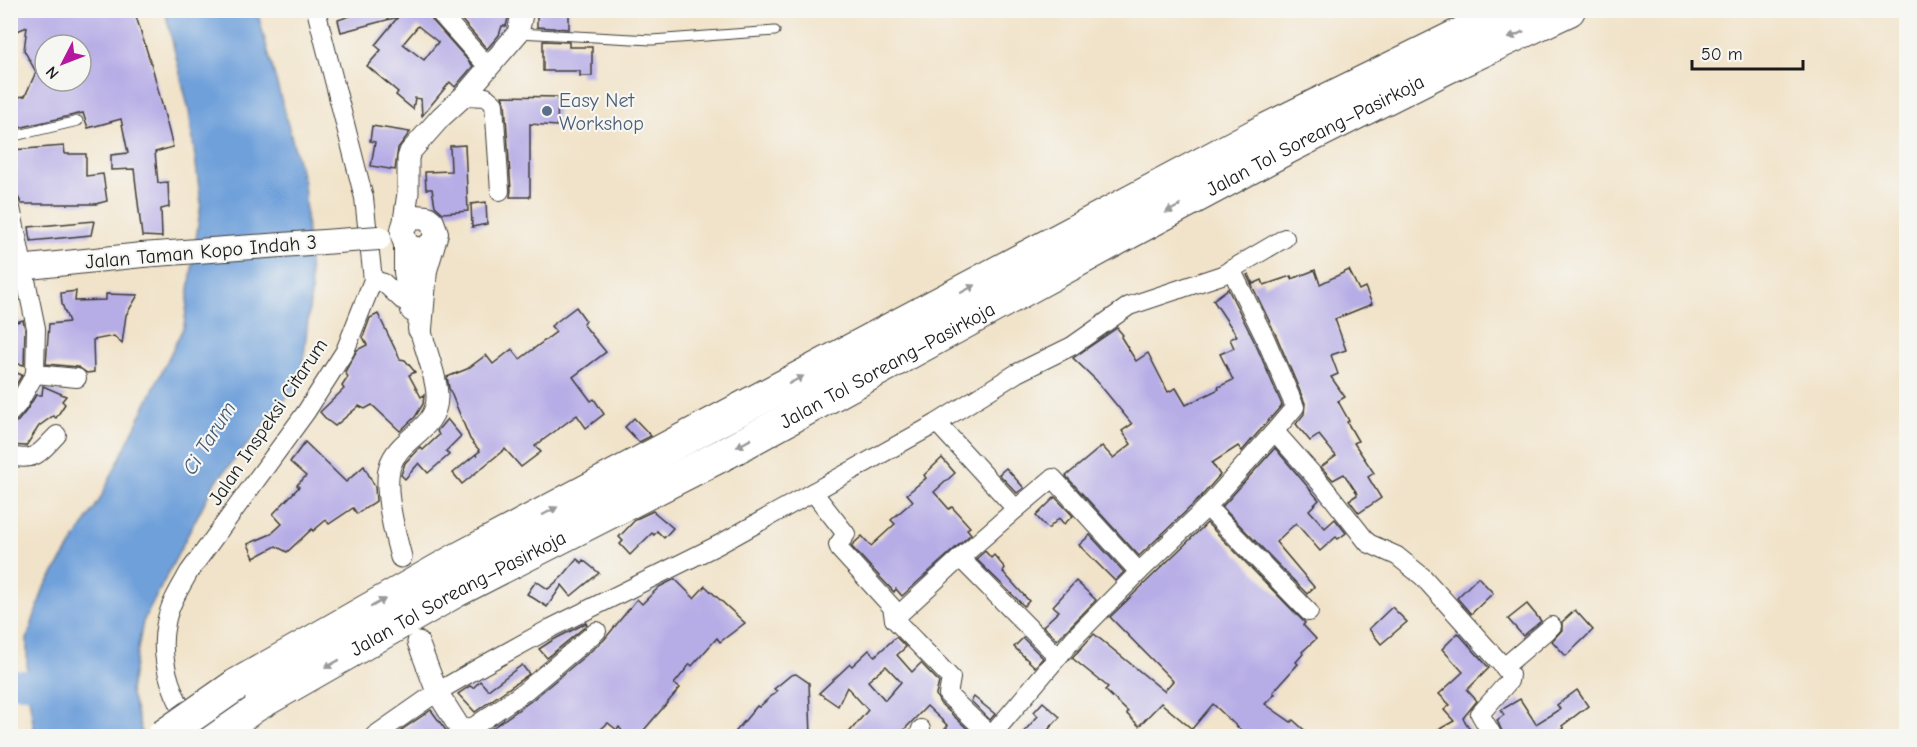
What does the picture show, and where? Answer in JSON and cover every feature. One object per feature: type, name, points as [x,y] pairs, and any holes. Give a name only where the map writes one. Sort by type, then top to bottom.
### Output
[{"type":"highway","name":"Jalan Tol Soreang–Pasirkoja","points":[[213,736],[246,695],[453,561],[721,421],[1267,129],[1509,10]]},
{"type":"highway","name":"Jalan Tol Soreang–Pasirkoja","points":[[163,736],[456,591],[730,451],[1119,237],[1291,146],[1448,67],[1569,10]]},
{"type":"main road","points":[[416,302],[435,238],[434,227],[427,218],[415,217],[406,223],[398,237],[416,302],[420,329]]},
{"type":"main road","points":[[398,237],[416,250],[422,250],[432,244]]},
{"type":"main road","name":"Jalan Taman Kopo Indah 3","points":[[17,268],[142,255],[398,237]]},
{"type":"street","name":"Jalan Inspeksi Citarum","points":[[197,736],[178,706],[165,668],[166,622],[189,572],[306,412],[345,351],[373,280],[364,198],[316,10]]},
{"type":"street","points":[[398,237],[408,194],[408,158],[411,152],[441,117],[465,96],[518,33],[523,10]]},
{"type":"street","points":[[440,13],[489,68]]},
{"type":"street","points":[[465,96],[486,97],[494,104],[500,191]]},
{"type":"street","points":[[408,194],[427,218]]},
{"type":"street","points":[[10,203],[17,268],[36,328],[34,374],[18,404],[10,413]]},
{"type":"street","points":[[374,736],[437,692],[551,628],[709,550],[937,423],[1017,373],[1072,346],[1130,306],[1210,280],[1285,238]]},
{"type":"street","points":[[813,492],[846,534],[838,545],[840,550],[892,607],[894,619],[951,678],[948,695],[991,736],[1075,637],[1207,507],[1295,407],[1232,269]]},
{"type":"street","points":[[373,280],[384,283],[397,296],[416,302]]},
{"type":"street","points":[[401,557],[390,507],[389,467],[395,456],[430,421],[438,396],[420,329]]},
{"type":"street","points":[[34,374],[76,378]]},
{"type":"street","points":[[937,423],[1016,509]]},
{"type":"street","points":[[1273,433],[1277,434],[1323,486],[1368,543],[1397,556],[1423,578],[1510,675],[1509,681],[1480,714],[1493,736]]},
{"type":"street","points":[[10,456],[25,460],[36,456],[57,435]]},
{"type":"street","points":[[894,619],[1053,477],[1139,572]]},
{"type":"street","points":[[1207,507],[1309,612]]},
{"type":"street","points":[[960,558],[1058,657]]},
{"type":"street","points":[[1504,667],[1552,626]]},
{"type":"street","points":[[418,642],[437,692],[464,735],[524,692],[597,631]]},
{"type":"lane","points":[[518,33],[652,40],[775,31]]},
{"type":"lane","points":[[10,137],[78,121]]},
{"type":"water","name":"Ci Tarum","points":[[165,11],[257,11],[304,183],[311,293],[301,381],[214,484],[143,622],[130,691],[143,736],[35,736],[27,684],[27,639],[43,590],[99,501],[184,326],[201,203],[189,111]]},
{"type":"building","points":[[10,10],[134,10],[153,70],[173,147],[155,152],[158,183],[168,182],[169,207],[161,209],[162,237],[142,236],[134,169],[111,170],[111,155],[128,153],[121,119],[88,128],[83,113],[10,130],[10,98],[25,96],[33,79],[33,93],[93,93],[93,33],[33,33],[33,66],[24,50],[27,27],[10,34]]},
{"type":"building","points":[[368,10],[429,10],[432,20],[473,66],[455,87],[450,82],[422,116],[421,99],[415,98],[413,109],[396,95],[398,92],[367,66],[381,50],[375,45],[398,17],[341,32],[338,20]],"holes":[[[418,26],[438,42],[424,60],[403,44]]]},
{"type":"building","points":[[453,10],[510,11],[506,26],[502,26],[499,35],[487,49]]},
{"type":"building","points":[[537,10],[569,11],[569,29],[537,27]]},
{"type":"building","points":[[543,41],[569,42],[569,47],[592,47],[592,76],[580,76],[580,71],[543,71]]},
{"type":"building","points":[[502,96],[558,97],[557,126],[530,124],[530,197],[510,197],[505,103]]},
{"type":"building","points":[[372,126],[410,132],[398,148],[395,170],[371,166],[375,142],[370,141]]},
{"type":"building","points":[[465,145],[468,211],[443,213],[435,206],[432,189],[426,189],[425,172],[451,171],[450,146]]},
{"type":"building","points":[[64,146],[65,154],[86,154],[86,176],[103,174],[107,201],[96,204],[22,204],[17,195],[16,161],[12,150]]},
{"type":"building","points":[[486,202],[487,224],[472,227],[471,204]]},
{"type":"building","points":[[94,221],[91,235],[31,241],[29,227]]},
{"type":"building","points":[[1315,270],[1320,284],[1349,270],[1359,290],[1365,287],[1372,304],[1335,319],[1346,350],[1331,355],[1338,374],[1331,377],[1345,397],[1338,401],[1358,441],[1354,443],[1374,473],[1368,477],[1381,498],[1359,513],[1349,500],[1357,493],[1344,474],[1333,480],[1321,467],[1336,456],[1319,435],[1310,441],[1296,424],[1304,414],[1305,403],[1247,275],[1249,274],[1253,284],[1262,280],[1264,285],[1291,276],[1292,279]]},
{"type":"building","points":[[1228,289],[1282,405],[1242,451],[1238,446],[1212,463],[1220,475],[1199,499],[1139,556],[1066,476],[1102,446],[1113,458],[1131,444],[1122,431],[1132,424],[1096,380],[1073,358],[1117,328],[1136,361],[1148,353],[1168,392],[1176,388],[1186,405],[1233,380],[1220,354],[1234,348],[1230,339],[1237,336],[1213,300]]},
{"type":"building","points":[[76,291],[75,301],[106,300],[106,294],[138,295],[126,315],[122,344],[114,336],[93,340],[94,372],[87,373],[78,367],[46,364],[49,324],[69,322],[62,304],[61,293]]},
{"type":"building","points":[[576,307],[586,321],[583,324],[606,352],[573,377],[591,401],[594,399],[604,414],[586,428],[577,415],[535,446],[541,452],[521,467],[505,449],[462,484],[453,473],[480,451],[470,439],[449,388],[447,377],[467,369],[486,355],[493,364],[512,349],[520,359],[556,332],[551,326]]},
{"type":"building","points":[[378,314],[400,359],[405,360],[415,372],[409,375],[421,397],[424,395],[423,404],[415,417],[400,431],[372,405],[365,409],[359,406],[335,426],[320,412],[344,389],[342,386],[348,377],[345,372],[357,350],[367,345],[363,337],[370,318]]},
{"type":"building","points":[[23,320],[24,365],[10,362],[10,324]]},
{"type":"building","points":[[10,370],[22,375],[14,388],[10,387]]},
{"type":"building","points":[[43,386],[66,396],[62,401],[65,404],[56,418],[53,416],[39,426],[26,446],[10,445],[10,424],[18,421],[36,395],[42,395]]},
{"type":"building","points":[[634,418],[651,436],[639,442],[625,427]]},
{"type":"building","points":[[447,419],[461,436],[446,451],[449,455],[428,473],[419,463],[405,479],[401,475],[405,463],[420,447],[423,450],[439,435],[437,431]]},
{"type":"building","points":[[305,442],[346,482],[364,466],[375,487],[376,501],[357,514],[353,508],[329,524],[326,520],[313,531],[312,529],[287,552],[276,546],[254,558],[248,544],[271,534],[282,524],[273,514],[299,487],[297,485],[306,476],[290,462]]},
{"type":"building","points":[[1275,448],[1319,500],[1309,510],[1325,528],[1335,519],[1346,533],[1338,539],[1336,537],[1320,551],[1296,523],[1276,542],[1314,587],[1307,594],[1222,507]]},
{"type":"building","points":[[942,458],[955,473],[934,492],[970,527],[967,529],[971,534],[902,596],[896,589],[894,592],[851,546],[862,536],[871,546],[895,524],[891,520],[913,501],[907,494],[926,478],[924,475]]},
{"type":"building","points":[[1006,468],[1024,488],[1017,493],[999,474]]},
{"type":"building","points":[[1055,497],[1073,516],[1064,524],[1059,518],[1048,529],[1036,516]]},
{"type":"building","points":[[653,511],[673,528],[664,538],[657,531],[654,535],[652,533],[630,555],[620,544],[623,541],[619,537],[636,519]]},
{"type":"building","points":[[1207,523],[1305,623],[1303,625],[1316,639],[1302,652],[1303,654],[1296,662],[1298,664],[1265,704],[1291,722],[1293,720],[1311,736],[1247,736],[1213,704],[1192,729],[1161,703],[1139,726],[1105,690],[1108,687],[1072,658],[1094,634],[1164,691],[1173,681],[1110,617]]},
{"type":"building","points":[[1090,535],[1124,572],[1115,581],[1079,545]]},
{"type":"building","points":[[985,551],[991,558],[994,555],[1005,568],[1003,572],[1029,601],[1024,606],[976,559]]},
{"type":"building","points":[[577,559],[582,563],[583,560],[599,573],[571,596],[562,585],[547,607],[527,594],[536,581],[548,589]]},
{"type":"building","points":[[1478,577],[1493,593],[1471,614],[1457,598]]},
{"type":"building","points":[[675,579],[694,598],[705,586],[745,623],[720,642],[717,638],[692,666],[690,664],[674,684],[680,688],[644,730],[649,736],[626,736],[619,727],[617,730],[608,723],[593,736],[493,736],[488,731],[531,701],[604,640],[637,599],[642,604],[659,587]]},
{"type":"building","points":[[1076,581],[1096,600],[1057,640],[1043,626],[1059,611],[1053,606]]},
{"type":"building","points":[[1527,604],[1541,621],[1523,636],[1508,619]]},
{"type":"building","points":[[1392,607],[1407,622],[1381,644],[1369,629]]},
{"type":"building","points":[[1575,610],[1593,630],[1566,656],[1552,641],[1562,630],[1562,622]]},
{"type":"building","points":[[586,623],[587,625],[547,658],[539,649],[553,640]]},
{"type":"building","points":[[1458,633],[1489,668],[1467,690],[1477,701],[1463,718],[1474,736],[1427,736],[1454,721],[1444,710],[1450,705],[1439,694],[1463,672],[1442,649]]},
{"type":"building","points":[[896,637],[906,647],[897,655],[912,672],[921,663],[939,682],[936,695],[940,703],[975,736],[938,736],[948,726],[927,706],[898,736],[846,736],[868,710],[847,687],[838,706],[819,693],[869,650],[875,656]],"holes":[[[886,666],[901,682],[885,700],[868,681]]]},
{"type":"building","points":[[1023,638],[1043,658],[1035,667],[1014,647]]},
{"type":"building","points":[[522,665],[529,674],[475,712],[458,694],[470,686],[473,688],[480,681],[488,690]]},
{"type":"building","points":[[796,674],[809,683],[811,736],[732,736],[757,706],[759,707],[777,691],[774,689],[791,675]]},
{"type":"building","points":[[1577,690],[1588,706],[1562,726],[1564,729],[1551,736],[1504,736],[1497,720],[1504,715],[1501,710],[1520,699],[1536,724],[1560,709],[1557,705]]},
{"type":"building","points":[[974,697],[995,714],[990,720],[971,701]]},
{"type":"building","points":[[1043,702],[1060,717],[1048,730],[1056,736],[1020,736],[1038,716],[1034,712]]},
{"type":"building","points":[[431,710],[450,736],[396,736],[403,729]]},
{"type":"waterway","points":[[10,683],[63,685]]},
{"type":"place","name":"Easy Net Workshop","points":[[547,111]]}]
